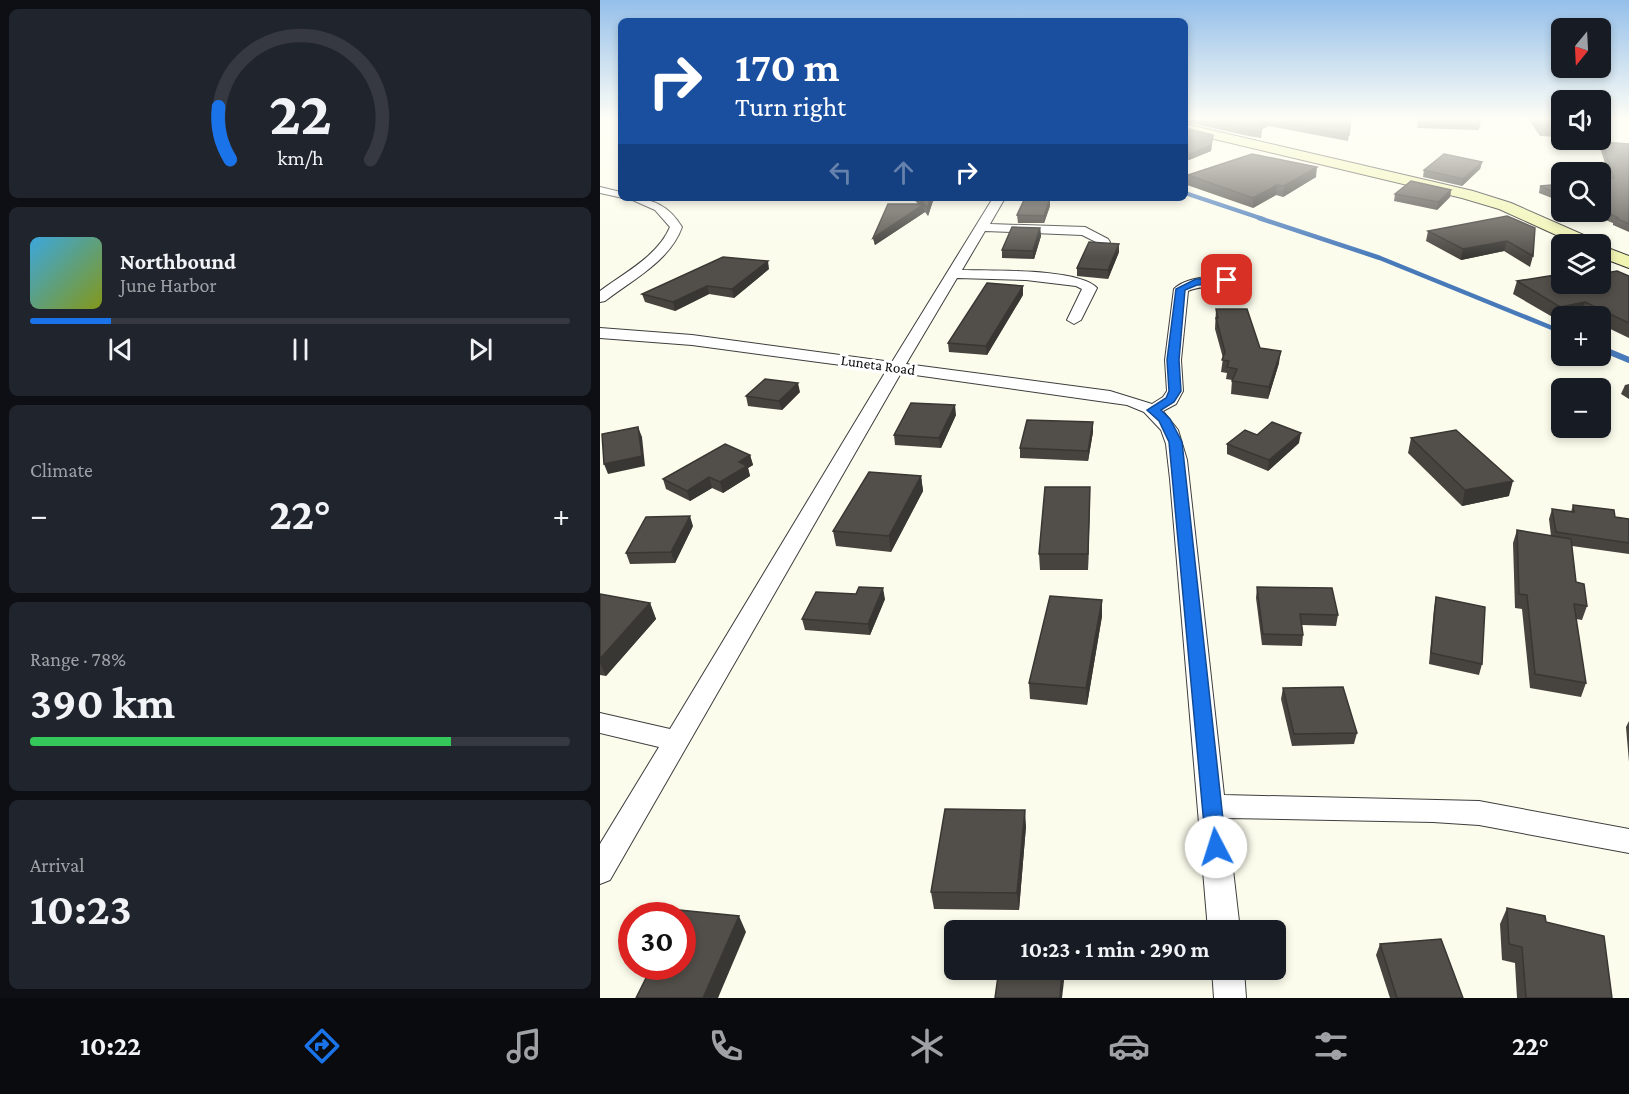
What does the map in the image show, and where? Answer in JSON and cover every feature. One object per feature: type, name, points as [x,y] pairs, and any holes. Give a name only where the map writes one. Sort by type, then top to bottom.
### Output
[{"type":"main road","points":[[1344,166],[1481,198],[1566,234]]},
{"type":"main road","points":[[1611,255],[1629,262]]},
{"type":"street","points":[[600,190],[618,194]]},
{"type":"street","points":[[600,298],[654,256],[675,235],[676,227],[667,212],[643,201]]},
{"type":"street","points":[[600,871],[896,368],[997,201]]},
{"type":"street","points":[[982,227],[1085,231],[1104,242]]},
{"type":"street","points":[[953,274],[1049,278],[1082,282],[1090,288],[1074,320]]},
{"type":"street","points":[[1223,920],[1175,442],[1168,425],[1153,410],[1170,400],[1175,391],[1173,360],[1181,289],[1196,282],[1227,280]]},
{"type":"street","name":"Luneta Road","points":[[600,333],[692,340],[1110,396],[1135,401],[1153,410]]},
{"type":"street","points":[[600,723],[676,741]]},
{"type":"street","points":[[1212,806],[1479,813],[1629,841]]},
{"type":"street","points":[[1229,980],[1230,998]]},
{"type":"building","points":[[1217,166],[1317,167],[1284,186],[1277,185],[1253,198],[1188,175]]},
{"type":"building","points":[[1430,166],[1478,166],[1463,179],[1424,170]]},
{"type":"building","points":[[1611,166],[1629,166],[1629,224],[1611,215],[1611,178],[1614,178]]},
{"type":"building","points":[[1411,181],[1451,190],[1438,202],[1395,194]]},
{"type":"building","points":[[1551,185],[1551,190],[1540,186]]},
{"type":"building","points":[[921,201],[930,201],[927,208]]},
{"type":"building","points":[[1024,201],[1049,201],[1044,216],[1017,215]]},
{"type":"building","points":[[888,204],[924,204],[873,238]]},
{"type":"building","points":[[1507,216],[1535,228],[1533,256],[1507,241],[1463,249],[1428,231]]},
{"type":"building","points":[[1012,227],[1040,228],[1033,251],[1002,250]]},
{"type":"building","points":[[1089,242],[1119,244],[1108,270],[1077,268]]},
{"type":"building","points":[[723,257],[768,261],[732,289],[707,286],[673,302],[642,294]]},
{"type":"building","points":[[1617,271],[1629,276],[1629,323],[1611,314],[1611,306],[1593,306],[1585,302],[1558,306],[1517,281],[1551,276],[1551,294],[1611,294],[1611,272]]},
{"type":"building","points":[[987,283],[1023,286],[986,346],[948,343]]},
{"type":"building","points":[[1216,309],[1247,309],[1260,348],[1281,351],[1269,387],[1232,381],[1237,369],[1227,367],[1229,361],[1222,360],[1225,352],[1216,318],[1218,318]]},
{"type":"building","points":[[765,379],[798,383],[779,401],[746,396]]},
{"type":"building","points":[[911,403],[955,405],[939,438],[894,435]]},
{"type":"building","points":[[1027,420],[1093,422],[1088,451],[1020,448]]},
{"type":"building","points":[[1272,422],[1301,433],[1269,460],[1227,444],[1245,430],[1257,435]]},
{"type":"building","points":[[638,427],[642,456],[604,464],[602,434]]},
{"type":"building","points":[[1456,430],[1513,481],[1465,490],[1411,438]]},
{"type":"building","points":[[725,444],[750,455],[739,462],[747,466],[720,482],[709,477],[687,491],[663,479]]},
{"type":"building","points":[[869,472],[921,476],[889,536],[833,531]]},
{"type":"building","points":[[1045,487],[1090,487],[1088,554],[1039,554]]},
{"type":"building","points":[[1573,505],[1614,510],[1615,517],[1629,519],[1629,543],[1556,532],[1552,509],[1574,512]]},
{"type":"building","points":[[690,516],[671,552],[626,553],[646,517]]},
{"type":"building","points":[[1517,530],[1571,539],[1576,582],[1584,584],[1587,606],[1574,604],[1586,683],[1535,674],[1527,595],[1519,594]]},
{"type":"building","points":[[859,587],[883,588],[868,624],[802,619],[816,592],[856,594]]},
{"type":"building","points":[[1257,587],[1332,588],[1338,615],[1300,614],[1303,635],[1263,634]]},
{"type":"building","points":[[600,594],[650,603],[600,659]]},
{"type":"building","points":[[1050,596],[1102,600],[1086,688],[1029,683]]},
{"type":"building","points":[[1436,597],[1485,607],[1482,664],[1431,653]]},
{"type":"building","points":[[1343,687],[1357,733],[1294,734],[1283,688]]},
{"type":"building","points":[[945,809],[1025,810],[1017,893],[931,892]]},
{"type":"building","points":[[1507,908],[1545,916],[1546,922],[1604,936],[1612,998],[1526,998],[1522,947],[1509,944]]},
{"type":"building","points":[[696,912],[739,916],[703,998],[636,998],[645,980],[696,980]]},
{"type":"building","points":[[1441,939],[1463,998],[1397,998],[1380,944]]},
{"type":"building","points":[[997,980],[1061,980],[1060,998],[995,998]]},
{"type":"waterway","points":[[1188,194],[1263,219]]},
{"type":"waterway","points":[[1259,218],[1380,258],[1551,328]]},
{"type":"waterway","points":[[1611,353],[1629,360]]},
{"type":"route","points":[[1216,847],[1175,442],[1172,431],[1164,419],[1153,410],[1174,396],[1173,360],[1181,289],[1189,283],[1227,280]]}]
